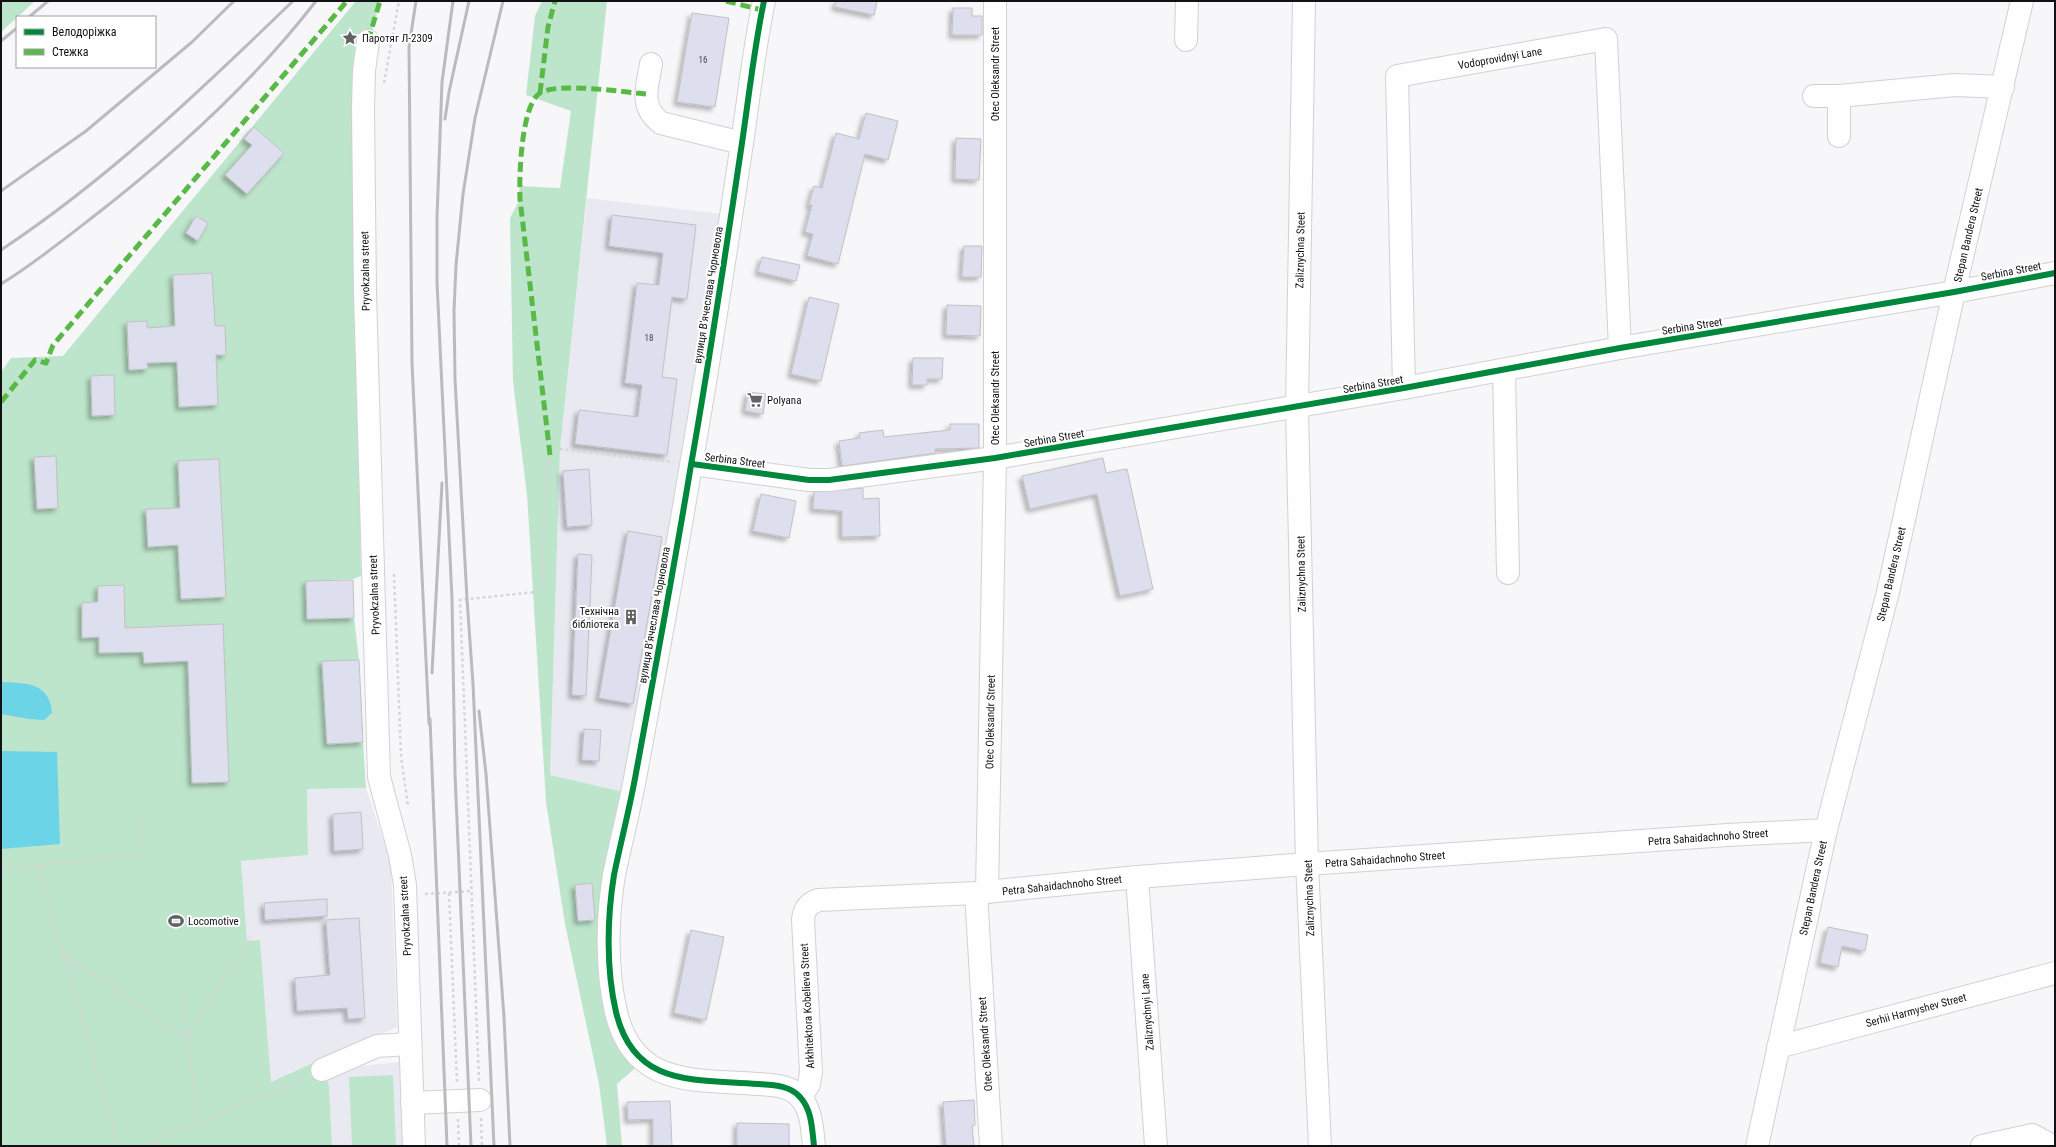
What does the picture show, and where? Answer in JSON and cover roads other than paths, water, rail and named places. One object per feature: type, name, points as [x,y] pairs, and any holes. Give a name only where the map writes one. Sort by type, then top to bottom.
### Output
[{"type":"street","name":"вулиця Вʼячеслава Чорновола","points":[[764,1],[692,464],[632,794],[614,876],[610,932],[612,991],[617,1016],[624,1036],[637,1056],[650,1066],[667,1074],[680,1077],[782,1086],[801,1097]]},
{"type":"street","name":"Otec Oleksandr Street","points":[[991,1146],[982,893],[995,458],[995,1]]},
{"type":"street","points":[[1186,40],[1187,1]]},
{"type":"street","name":"Zaliznychna Steet","points":[[1304,1],[1297,407],[1307,864],[1320,1146]]},
{"type":"street","name":"Stepan Bandera Street","points":[[1756,1146],[1826,830],[1888,592],[1954,292],[2022,1]]},
{"type":"street","name":"Vodoprovidnyi Lane","points":[[1404,388],[1397,76],[1606,39],[1620,348]]},
{"type":"street","name":"Pryvokzalna street","points":[[368,41],[364,71],[363,108],[365,293],[379,778],[400,855],[405,885],[409,1044],[414,1146]]},
{"type":"street","points":[[651,64],[646,100],[648,110],[654,118],[661,123],[742,143]]},
{"type":"street","points":[[1814,96],[1839,96],[1955,85],[2002,87]]},
{"type":"street","points":[[1839,96],[1839,136]]},
{"type":"street","name":"Serbina Street","points":[[692,464],[809,480],[829,480],[995,458],[1297,407],[1620,348],[1954,292],[2055,273]]},
{"type":"street","points":[[1504,370],[1508,573]]},
{"type":"street","name":"Petra Sahaidachnoho Street","points":[[805,910],[812,902],[818,900],[982,893],[1137,877],[1307,864],[1728,835],[1826,830]]},
{"type":"street","name":"Zaliznychnyi Lane","points":[[1137,877],[1156,1146]]},
{"type":"street","name":"Arkhitektora Kobelieva Street","points":[[801,1097],[809,1084],[811,1072],[803,920],[805,910]]},
{"type":"street","name":"Serhii Harmyshev Street","points":[[1778,1047],[2055,973]]},
{"type":"street","points":[[322,1070],[377,1046],[409,1044]]},
{"type":"street","points":[[801,1097],[810,1116],[814,1146]]},
{"type":"street","points":[[412,1103],[480,1100]]},
{"type":"street","points":[[1982,1146],[2032,1135],[2053,1146]]},
{"type":"water","points":[[1,682],[35,686],[47,695],[52,713],[44,720],[1,714]]},
{"type":"water","points":[[1,751],[57,752],[60,844],[1,849]]},
{"type":"railway","points":[[30,16],[48,1]]},
{"type":"railway","points":[[1,191],[86,131],[192,42],[234,1]]},
{"type":"railway","points":[[1,250],[79,194],[153,132],[293,1]]},
{"type":"railway","points":[[1,284],[68,237],[120,196],[210,118],[265,61],[316,1]]},
{"type":"railway","points":[[416,1],[409,47],[412,363],[429,724]]},
{"type":"railway","points":[[453,1],[442,82],[437,217],[437,282],[452,599],[455,774],[471,1146]]},
{"type":"railway","points":[[445,119],[449,92],[469,1]]},
{"type":"railway","points":[[494,1146],[473,684],[455,379],[454,311],[456,265],[463,194],[475,118],[503,1]]},
{"type":"railway","points":[[1,41],[16,29]]},
{"type":"railway","points":[[432,673],[442,483]]},
{"type":"railway","points":[[479,711],[486,774],[504,1017],[510,1146]]},
{"type":"railway","points":[[430,719],[447,1146]]},
{"type":"place","name":"Паротяг Л-2309","points":[[350,38]]},
{"type":"place","name":"Polyana","points":[[755,400]]},
{"type":"place","name":"Технічна бібліотека","points":[[631,617]]},
{"type":"place","name":"Locomotive","points":[[176,921]]}]
